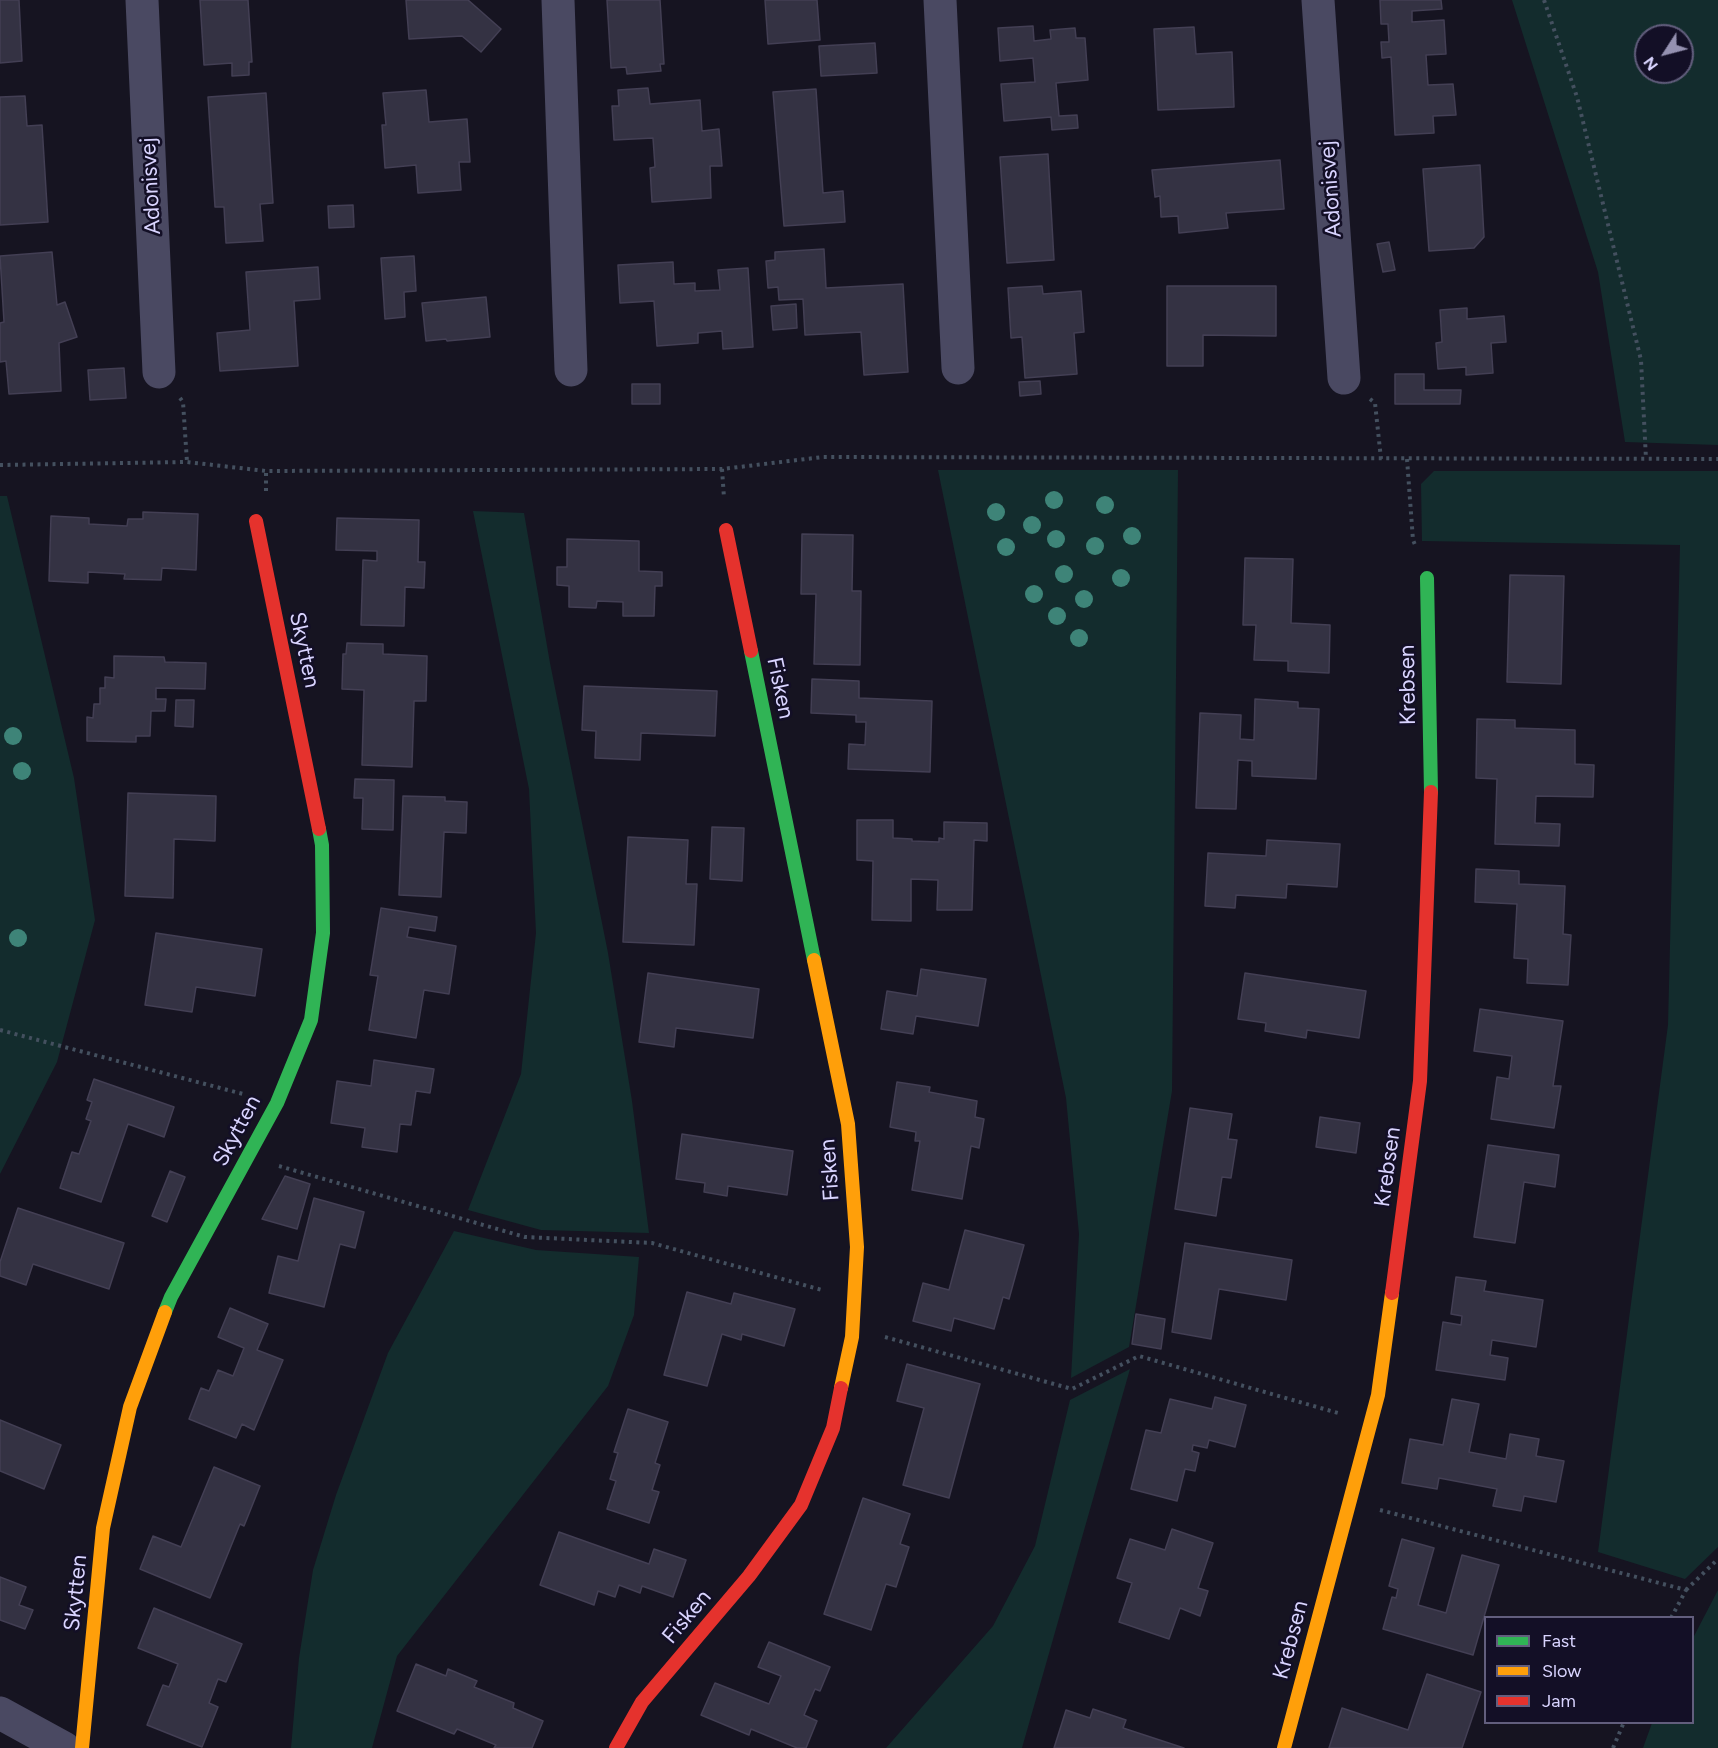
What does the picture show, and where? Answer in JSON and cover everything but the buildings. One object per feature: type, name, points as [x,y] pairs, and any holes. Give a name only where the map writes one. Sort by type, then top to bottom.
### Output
[{"type":"street","name":"Adonisvej","points":[[142,0],[159,372]]},
{"type":"street","points":[[558,0],[571,370]]},
{"type":"street","points":[[940,0],[958,368]]},
{"type":"street","name":"Adonisvej","points":[[1318,0],[1344,378]]},
{"type":"street","name":"Skytten","points":[[82,1748],[103,1528],[129,1407],[171,1297],[277,1103],[311,1020],[323,933],[322,845],[256,521]]},
{"type":"street","name":"Fisken","points":[[616,1748],[642,1702],[749,1576],[801,1505],[833,1428],[852,1337],[857,1247],[848,1124],[726,530]]},
{"type":"street","name":"Krebsen","points":[[1284,1748],[1378,1395],[1420,1081],[1431,800],[1427,578]]},
{"type":"street","points":[[0,1713],[64,1748]]},
{"type":"path","points":[[1544,0],[1577,97],[1641,360],[1646,459]]},
{"type":"path","points":[[159,372],[183,402],[187,462]]},
{"type":"path","points":[[1344,378],[1375,403],[1381,459]]},
{"type":"path","points":[[0,465],[187,462],[266,471],[722,469],[823,457],[1718,459]]},
{"type":"path","points":[[1407,459],[1413,540],[1427,578]]},
{"type":"path","points":[[0,1030],[277,1103]]},
{"type":"path","points":[[247,1157],[525,1238],[652,1243],[855,1299]]},
{"type":"path","points":[[852,1328],[1072,1389],[1139,1356],[1371,1422]]},
{"type":"path","points":[[1350,1502],[1686,1590]]},
{"type":"path","points":[[1672,1616],[1686,1590],[1718,1559]]},
{"type":"path","points":[[1613,1748],[1622,1724]]},
{"type":"green space","points":[[1512,0],[1718,0],[1718,445],[1625,442],[1598,272]]},
{"type":"green space","points":[[938,470],[1178,470],[1172,1091],[1129,1347],[1071,1378],[1079,1234],[1066,1098]]},
{"type":"green space","points":[[1434,471],[1718,471],[1718,1547],[1685,1579],[1598,1552],[1668,1025],[1680,545],[1422,541],[1421,484]]},
{"type":"green space","points":[[0,496],[7,496],[74,778],[95,920],[57,1062],[0,1174]]},
{"type":"green space","points":[[473,511],[524,513],[550,663],[608,953],[632,1101],[649,1233],[541,1230],[468,1210],[521,1074],[536,933],[529,789]]},
{"type":"green space","points":[[454,1231],[536,1250],[639,1257],[634,1315],[608,1386],[397,1656],[372,1748],[291,1748],[299,1658],[313,1570],[336,1495],[388,1353]]},
{"type":"green space","points":[[1130,1369],[1022,1748],[886,1748],[993,1626],[1035,1546],[1070,1400]]},
{"type":"green space","points":[[1718,1590],[1718,1748],[1643,1748],[1652,1724],[1694,1724],[1694,1636]]},
{"type":"traffic: fast","points":[[1427,578],[1431,792]]},
{"type":"traffic: fast","points":[[751,651],[814,960]]},
{"type":"traffic: fast","points":[[165,1312],[277,1103],[311,1020],[323,933],[322,845],[319,829]]},
{"type":"traffic: slow","points":[[814,960],[848,1124],[857,1247],[852,1337],[841,1388]]},
{"type":"traffic: slow","points":[[1284,1748],[1378,1395],[1392,1293]]},
{"type":"traffic: slow","points":[[82,1748],[103,1528],[130,1407],[165,1312]]},
{"type":"traffic: jam","points":[[256,521],[319,829]]},
{"type":"traffic: jam","points":[[726,530],[751,651]]},
{"type":"traffic: jam","points":[[1392,1293],[1420,1081],[1431,792]]},
{"type":"traffic: jam","points":[[616,1748],[642,1702],[749,1576],[801,1505],[833,1428],[841,1388]]}]
